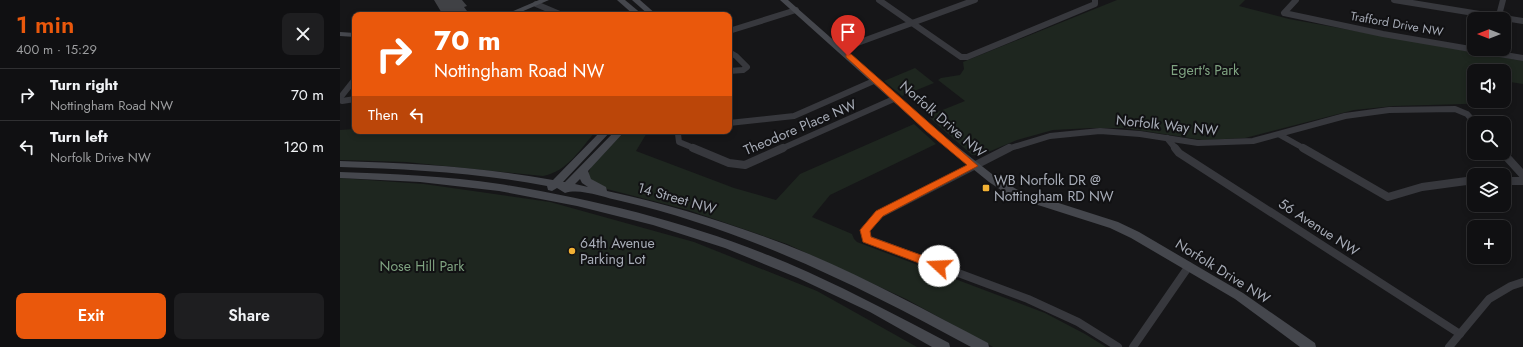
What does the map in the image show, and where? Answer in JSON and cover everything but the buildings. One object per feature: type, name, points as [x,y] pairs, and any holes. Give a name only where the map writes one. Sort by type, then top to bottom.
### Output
[{"type":"main road","points":[[516,12],[545,0]]},
{"type":"main road","points":[[621,0],[635,12]]},
{"type":"main road","points":[[636,0],[650,12]]},
{"type":"main road","name":"Norfolk Drive NW","points":[[784,0],[974,166],[1014,193],[1114,225],[1135,235],[1239,296],[1310,347]]},
{"type":"main road","points":[[340,34],[352,35]]},
{"type":"main road","points":[[544,195],[603,134]]},
{"type":"main road","points":[[557,198],[617,134]]},
{"type":"main road","points":[[535,180],[552,177],[558,174],[583,154]]},
{"type":"main road","name":"14 Street NW","points":[[340,164],[403,166],[455,170],[535,180],[636,202],[702,220],[749,235],[804,257],[878,290],[983,347]]},
{"type":"main road","points":[[583,170],[586,182],[595,188],[632,199],[636,202]]},
{"type":"main road","name":"14 Street NW","points":[[340,175],[391,176],[544,195],[639,216],[738,247],[796,271],[866,303],[944,347]]},
{"type":"street","points":[[879,0],[961,57],[967,57],[1095,4],[1095,0]]},
{"type":"street","points":[[841,49],[975,0]]},
{"type":"street","name":"Trafford Drive NW","points":[[1296,0],[1284,13],[1383,34],[1467,47]]},
{"type":"street","points":[[1394,0],[1467,13]]},
{"type":"street","points":[[1500,12],[1503,0]]},
{"type":"street","points":[[536,4],[555,12]]},
{"type":"street","points":[[732,30],[796,10]]},
{"type":"street","points":[[1511,20],[1523,21]]},
{"type":"street","points":[[732,54],[747,67],[743,70],[732,71]]},
{"type":"street","name":"Trafford Drive NW","points":[[1511,55],[1523,58]]},
{"type":"street","points":[[732,123],[794,116],[876,80]]},
{"type":"street","points":[[352,83],[340,98],[342,101],[352,99]]},
{"type":"street","name":"Theodore Place NW","points":[[678,134],[679,142],[729,163],[745,165],[896,98]]},
{"type":"street","name":"Norfolk Way NW","points":[[1118,347],[1078,322],[1028,299],[867,239],[865,230],[880,214],[1009,148],[1062,134],[1100,131],[1140,134],[1198,143],[1229,144],[1253,142],[1327,120],[1389,110],[1455,109],[1469,116]]},
{"type":"street","points":[[1280,135],[1388,197],[1422,187],[1467,181]]},
{"type":"street","name":"56 Avenue NW","points":[[1167,138],[1179,152],[1460,334]]},
{"type":"street","points":[[1509,160],[1523,175]]},
{"type":"street","points":[[1511,181],[1523,181]]},
{"type":"street","points":[[1132,347],[1189,266]]},
{"type":"street","points":[[1449,347],[1489,300],[1512,286],[1523,282]]},
{"type":"green space","name":"Egert's Park","points":[[1117,0],[1245,0],[1239,6],[1289,19],[1467,51],[1467,56],[1495,56],[1523,61],[1523,84],[1511,82],[1511,64],[1467,64],[1467,104],[1394,106],[1354,110],[1245,138],[1203,140],[1124,128],[1053,130],[1017,140],[981,155],[972,155],[930,118],[930,115],[965,101],[938,80],[941,78],[960,75],[964,69],[963,62]]},
{"type":"green space","points":[[915,68],[934,83],[902,96],[884,81]]},
{"type":"green space","points":[[914,124],[936,144],[830,195],[812,217],[852,234],[857,242],[1045,313],[1106,347],[993,347],[906,299],[787,244],[688,210],[603,188],[587,177],[591,167],[622,134],[646,134],[636,151],[734,188],[776,200],[800,174]]},
{"type":"green space","points":[[352,129],[352,134],[594,134],[579,152],[559,170],[552,174],[543,176],[406,162],[340,160],[340,130]]},
{"type":"green space","name":"Nose Hill Park","points":[[340,178],[424,184],[550,202],[694,242],[817,291],[917,347],[340,347]]},
{"type":"place","name":"WB Norfolk DR @ Nottingham RD NW","points":[[986,188]]},
{"type":"place","name":"64th Avenue Parking Lot","points":[[572,251]]},
{"type":"route","points":[[848,56],[928,128],[974,166],[880,214],[865,230],[867,239],[939,266]]}]
